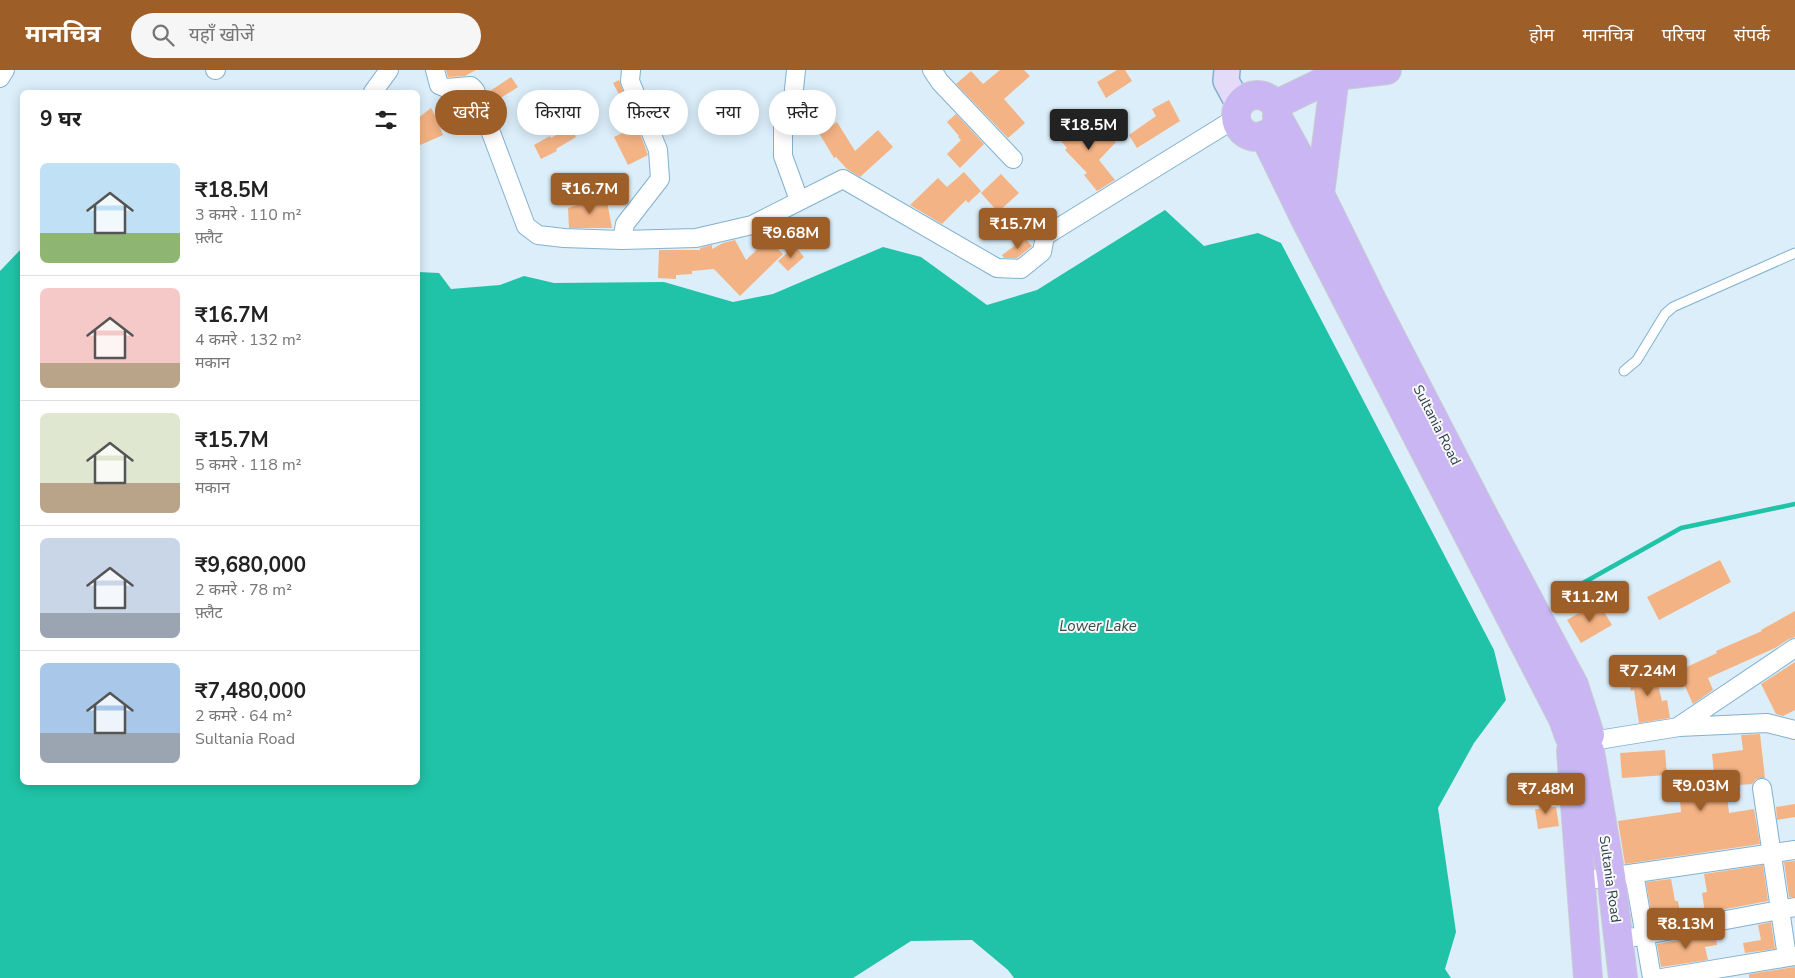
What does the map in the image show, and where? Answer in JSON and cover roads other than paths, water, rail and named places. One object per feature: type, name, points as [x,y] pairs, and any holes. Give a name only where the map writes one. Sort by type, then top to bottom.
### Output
[{"type":"main road","points":[[1227,70],[1226,81],[1257,113],[1335,76],[1387,70]]},
{"type":"main road","points":[[1320,194],[1335,76]]},
{"type":"main road","name":"Sultania Road","points":[[1257,113],[1320,194],[1372,300],[1574,685],[1582,743],[1580,881],[1588,978]]},
{"type":"main road","name":"Sultania Road","points":[[1257,113],[1304,218],[1563,719],[1582,743],[1622,875],[1632,938],[1623,978]]},
{"type":"street","points":[[0,78],[5,70]]},
{"type":"street","points":[[374,90],[389,70]]},
{"type":"street","points":[[434,70],[439,85],[446,88],[471,86],[475,90],[526,226],[538,235],[622,240],[696,238],[752,225],[843,179],[997,268],[1021,269],[1042,252],[1045,236],[1257,113]]},
{"type":"street","points":[[622,240],[625,224],[660,179],[658,150],[630,81],[631,70]]},
{"type":"street","points":[[796,70],[793,99],[783,109],[783,156],[799,200]]},
{"type":"street","points":[[932,70],[940,82],[1013,160]]},
{"type":"street","points":[[1679,726],[1795,648]]},
{"type":"street","points":[[1582,743],[1679,726],[1791,724]]},
{"type":"street","points":[[1662,978],[1791,957],[1788,909],[1772,854],[1762,788]]},
{"type":"street","points":[[1580,881],[1795,850]]},
{"type":"street","points":[[1652,978],[1632,938],[1788,909]]},
{"type":"lane","points":[[1624,371],[1637,360],[1660,321],[1673,307],[1795,253]]},
{"type":"water","name":"Lower Lake","points":[[1165,210],[1204,246],[1258,233],[1281,243],[1494,650],[1506,700],[1474,743],[1438,808],[1456,932],[1445,969],[1451,978],[1014,978],[1008,970],[972,940],[911,941],[853,978],[0,978],[0,271],[20,250],[20,785],[420,785],[420,272],[439,273],[451,289],[500,285],[524,276],[554,283],[664,282],[733,302],[773,294],[883,247],[921,257],[987,305],[1037,290]]},
{"type":"waterway","points":[[1567,592],[1681,528],[1795,504]]}]
